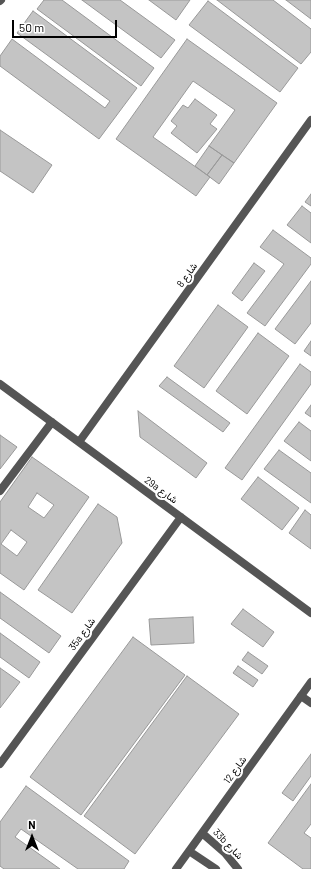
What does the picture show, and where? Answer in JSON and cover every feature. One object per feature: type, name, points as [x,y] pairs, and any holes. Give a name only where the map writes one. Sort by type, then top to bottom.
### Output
[{"type":"street","name":"شارع 8","points":[[79,442],[311,120]]},
{"type":"street","name":"29a شارع","points":[[0,384],[311,613]]},
{"type":"street","points":[[0,491],[52,422]]},
{"type":"street","name":"35a شارع","points":[[0,764],[180,517]]},
{"type":"street","name":"شارع 12","points":[[176,869],[311,682]]},
{"type":"street","points":[[301,696],[311,703]]},
{"type":"street","name":"33b شارع","points":[[202,832],[225,853],[238,869]]},
{"type":"street","points":[[189,851],[216,869]]},
{"type":"building","points":[[44,0],[62,0],[154,68],[141,86],[37,9]]},
{"type":"building","points":[[82,0],[120,0],[175,40],[161,58]]},
{"type":"building","points":[[149,0],[190,0],[176,20]]},
{"type":"building","points":[[217,0],[273,0],[311,29],[311,52],[301,64]]},
{"type":"building","points":[[286,0],[311,0],[311,19]]},
{"type":"building","points":[[208,1],[298,68],[280,92],[189,25]]},
{"type":"building","points":[[33,11],[137,88],[99,139],[0,66],[0,56],[12,39],[105,108],[110,101],[17,33]]},
{"type":"building","points":[[187,39],[277,103],[234,163],[209,146],[235,110],[193,81],[153,137],[210,177],[196,196],[116,139]]},
{"type":"building","points":[[195,99],[217,115],[210,124],[217,129],[197,153],[171,133],[177,126],[171,121],[183,105],[188,108]]},
{"type":"building","points":[[0,130],[52,165],[33,193],[0,171]]},
{"type":"building","points":[[209,146],[222,155],[207,175],[195,166]]},
{"type":"building","points":[[222,155],[234,163],[219,184],[207,175]]},
{"type":"building","points":[[311,194],[311,206],[305,202]]},
{"type":"building","points":[[302,206],[311,213],[311,243],[287,225]]},
{"type":"building","points":[[273,230],[311,258],[311,264],[265,326],[247,313],[284,264],[260,247]]},
{"type":"building","points":[[254,263],[265,271],[242,301],[232,293]]},
{"type":"building","points":[[311,281],[311,323],[295,344],[275,329]]},
{"type":"building","points":[[218,305],[248,327],[204,388],[174,366]]},
{"type":"building","points":[[258,333],[289,356],[247,414],[216,391]]},
{"type":"building","points":[[311,341],[311,356],[304,351]]},
{"type":"building","points":[[300,364],[311,372],[311,384],[242,480],[225,468]]},
{"type":"building","points":[[167,377],[230,423],[223,432],[159,386]]},
{"type":"building","points":[[311,405],[311,417],[305,413]]},
{"type":"building","points":[[138,411],[207,463],[196,478],[140,437]]},
{"type":"building","points":[[299,422],[311,431],[311,461],[284,441]]},
{"type":"building","points":[[0,435],[17,447],[0,469]]},
{"type":"building","points":[[279,450],[311,473],[311,503],[264,469]]},
{"type":"building","points":[[32,457],[89,497],[24,590],[0,573],[0,502]],"holes":[[[37,493],[54,505],[44,518],[28,507]],[[11,530],[27,542],[17,556],[1,544]]]},
{"type":"building","points":[[258,477],[299,508],[282,530],[241,499]]},
{"type":"building","points":[[98,504],[117,517],[122,543],[72,613],[38,590]]},
{"type":"building","points":[[305,510],[311,515],[311,549],[289,533]]},
{"type":"building","points":[[0,592],[61,636],[49,653],[0,618]]},
{"type":"building","points":[[243,609],[274,632],[263,647],[231,624]]},
{"type":"building","points":[[193,617],[194,643],[151,645],[149,619]]},
{"type":"building","points":[[0,633],[40,662],[29,678],[0,657]]},
{"type":"building","points":[[133,637],[185,675],[81,815],[30,777]]},
{"type":"building","points":[[248,652],[268,666],[262,674],[242,660]]},
{"type":"building","points":[[238,666],[258,680],[253,687],[233,673]]},
{"type":"building","points":[[0,668],[20,682],[0,708]]},
{"type":"building","points":[[187,676],[239,714],[135,854],[84,816]]},
{"type":"building","points":[[311,754],[311,776],[293,801],[282,793]]},
{"type":"building","points":[[311,784],[311,824],[304,833],[311,838],[311,869],[303,869],[268,843]]},
{"type":"building","points":[[26,786],[129,861],[124,869],[78,869],[21,829],[15,837],[60,869],[4,869],[0,866],[0,822]]}]
